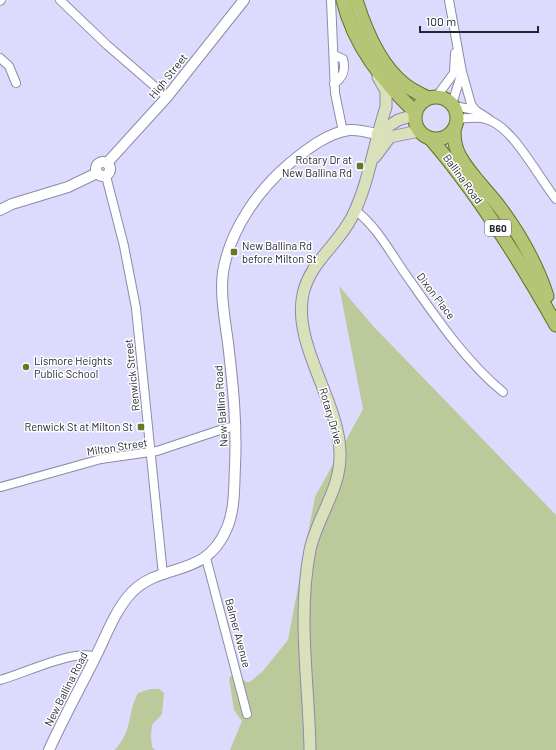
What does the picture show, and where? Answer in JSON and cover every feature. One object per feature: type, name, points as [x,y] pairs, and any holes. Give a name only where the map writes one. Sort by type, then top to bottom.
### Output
[{"type":"main road","points":[[343,0],[353,30],[373,66],[393,91],[415,113]]},
{"type":"main road","points":[[356,0],[369,33],[390,69],[405,85],[432,97],[444,98],[453,105]]},
{"type":"main road","name":"Rotary Drive","points":[[310,750],[304,602],[311,549],[336,481],[340,454],[335,425],[306,338],[301,308],[308,278],[316,263],[348,224],[355,210],[368,170],[377,134],[386,107],[386,96],[373,66]]},
{"type":"main road","points":[[377,134],[398,120],[415,113],[420,103],[432,97]]},
{"type":"main road","name":"B60","points":[[453,105],[456,124]]},
{"type":"main road","name":"B60","points":[[415,113],[415,123],[424,135]]},
{"type":"main road","points":[[390,137],[424,135],[443,138],[456,124]]},
{"type":"main road","name":"Ballina Road","points":[[456,124],[454,141],[459,154],[502,209],[521,240],[541,280],[556,323]]},
{"type":"main road","name":"Ballina Road","points":[[424,135],[448,159],[503,235],[556,323]]},
{"type":"main road","name":"Rotary Drive","points":[[368,170],[382,146],[390,137]]},
{"type":"street","points":[[60,0],[107,45],[167,97]]},
{"type":"street","name":"High Street","points":[[102,174],[96,168],[98,164],[103,162],[107,163],[167,97],[244,0]]},
{"type":"street","points":[[331,0],[334,84],[343,132]]},
{"type":"street","points":[[449,0],[468,99],[475,110]]},
{"type":"street","points":[[432,97],[454,73],[455,31]]},
{"type":"street","points":[[0,58],[9,66],[16,83]]},
{"type":"street","points":[[462,72],[453,105],[475,110],[508,134],[556,199]]},
{"type":"street","points":[[456,124],[490,120]]},
{"type":"street","name":"New Ballina Road","points":[[49,750],[122,604],[139,586],[206,558],[223,537],[231,517],[236,426],[223,292],[223,275],[231,243],[244,217],[269,183],[311,148],[333,135],[356,130],[390,137]]},
{"type":"street","points":[[0,210],[12,204],[68,187],[102,174]]},
{"type":"street","name":"Renwick Street","points":[[102,174],[131,278],[152,452],[153,480],[163,575]]},
{"type":"street","name":"Dixon Place","points":[[355,210],[368,220],[422,297],[482,375],[503,392]]},
{"type":"street","name":"Milton Street","points":[[1,487],[101,459],[152,452],[195,440],[223,429],[236,426]]},
{"type":"street","name":"Balmer Avenue","points":[[206,558],[247,714]]},
{"type":"street","points":[[0,680],[67,658],[83,655],[96,656]]},
{"type":"green space","points":[[339,286],[374,327],[556,515],[556,750],[230,750],[242,721],[234,710],[229,678],[232,675],[241,678],[246,682],[250,682],[263,671],[288,640],[315,497],[363,409]]},
{"type":"green space","points":[[150,689],[159,689],[164,693],[162,714],[152,725],[152,747],[155,750],[115,750],[125,736],[132,708],[138,693]]},
{"type":"place","name":"Rotary Dr at New Ballina Rd","points":[[360,166]]},
{"type":"place","name":"New Ballina Rd before Milton St","points":[[234,252]]},
{"type":"place","name":"Lismore Heights Public School","points":[[26,367]]},
{"type":"place","name":"Renwick St at Milton St","points":[[141,427]]}]
